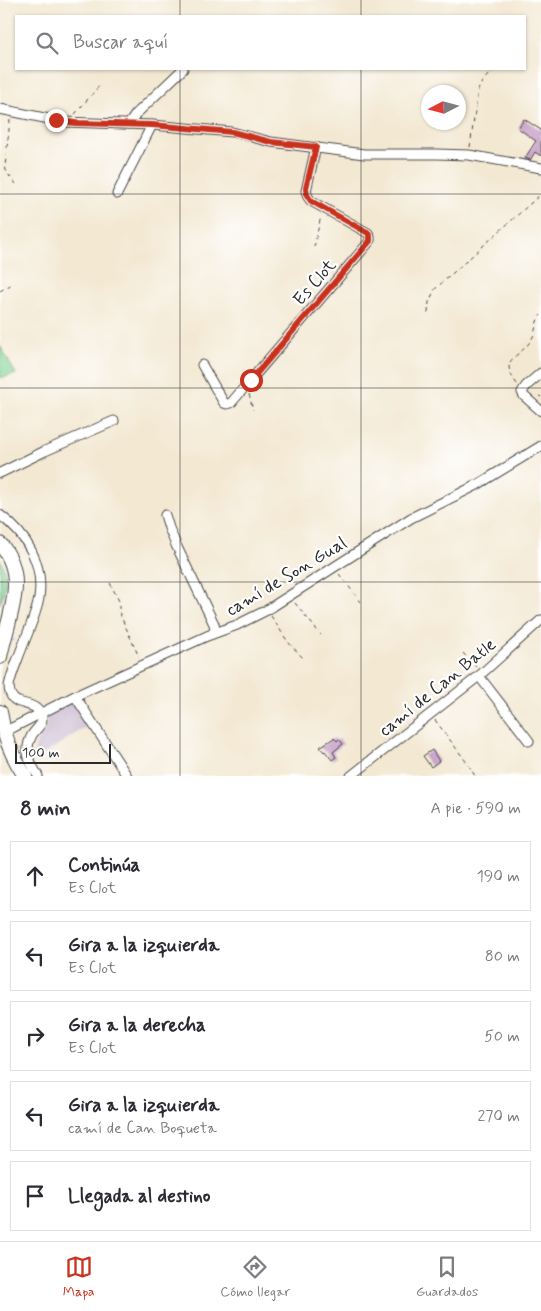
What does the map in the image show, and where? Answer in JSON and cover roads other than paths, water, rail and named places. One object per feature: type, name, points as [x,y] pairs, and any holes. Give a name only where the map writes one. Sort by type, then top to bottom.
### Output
[{"type":"highway","points":[[0,544],[11,561],[16,585],[14,602],[0,656]]},
{"type":"highway","points":[[0,552],[8,568],[10,582],[8,596],[0,613]]},
{"type":"highway","points":[[0,712],[8,742],[24,776]]},
{"type":"highway","points":[[0,750],[17,776]]},
{"type":"street","points":[[129,124],[136,114],[182,70]]},
{"type":"street","points":[[0,109],[64,122],[152,125],[232,132],[271,142],[374,155],[469,155],[538,167]]},
{"type":"street","points":[[117,194],[152,125]]},
{"type":"street","name":"Es Clot","points":[[202,365],[223,401],[226,404],[231,403],[370,241],[368,233],[309,199],[306,191],[316,147]]},
{"type":"street","points":[[541,373],[522,392],[541,411]]},
{"type":"street","points":[[0,472],[114,421]]},
{"type":"street","name":"camí de Son Gual","points":[[12,728],[75,696],[143,665],[212,634],[237,626],[267,610],[411,518],[477,485],[541,446]]},
{"type":"street","points":[[165,515],[172,536],[214,624],[215,630],[212,634]]},
{"type":"street","points":[[0,516],[24,538],[37,566],[40,583],[37,606],[9,689],[11,696],[16,701],[34,707],[42,718],[42,722],[31,737],[28,746],[30,760],[38,776]]},
{"type":"street","name":"camí de Can Batle","points":[[351,776],[479,675],[541,620]]},
{"type":"street","points":[[479,675],[529,741]]},
{"type":"street","points":[[75,696],[127,776]]}]
